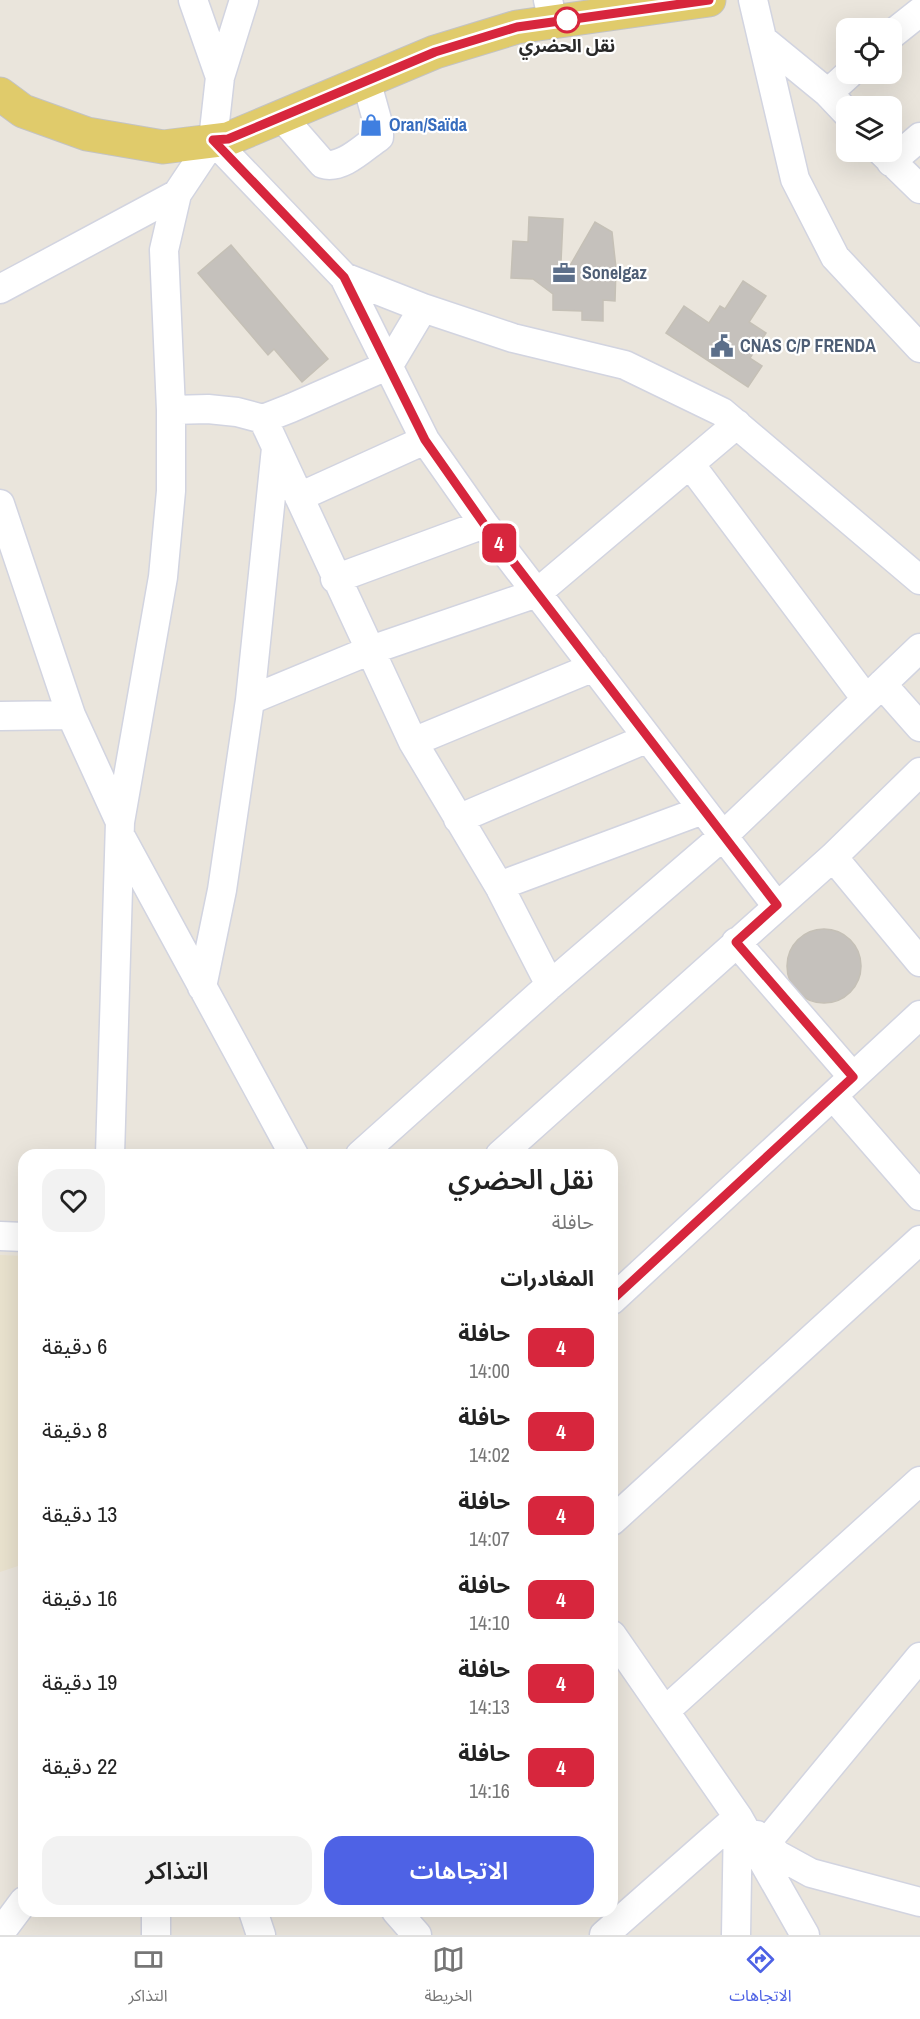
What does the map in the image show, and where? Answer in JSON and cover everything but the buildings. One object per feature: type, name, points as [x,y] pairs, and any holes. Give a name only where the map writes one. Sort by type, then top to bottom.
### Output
[{"type":"main road","points":[[2,98],[23,111],[87,134],[163,147],[228,139],[435,52],[517,27],[550,11],[709,0]]},
{"type":"street","points":[[193,0],[220,77]]},
{"type":"street","points":[[110,1149],[120,829],[163,577],[171,491],[171,410],[164,250],[177,194],[213,140],[220,77],[244,0]]},
{"type":"street","points":[[753,0],[795,179],[835,257],[920,348]]},
{"type":"street","points":[[902,26],[920,12]]},
{"type":"street","points":[[762,39],[836,102]]},
{"type":"street","points":[[282,117],[324,164],[331,166],[339,164],[379,137],[380,127],[366,80]]},
{"type":"street","points":[[902,148],[920,137]]},
{"type":"street","points":[[213,140],[344,277],[425,440],[484,524],[777,905]]},
{"type":"street","points":[[891,162],[920,189]]},
{"type":"street","points":[[0,289],[177,194]]},
{"type":"street","points":[[344,277],[423,308],[513,338],[625,365],[722,412],[920,580]]},
{"type":"street","points":[[171,410],[208,409],[237,412],[263,419],[389,365],[423,308]]},
{"type":"street","points":[[263,419],[335,579],[371,650],[413,742],[499,886],[550,985]]},
{"type":"street","points":[[250,700],[371,650],[537,593],[737,424]]},
{"type":"street","points":[[299,497],[425,440]]},
{"type":"street","points":[[202,987],[222,890],[250,700],[276,448]]},
{"type":"street","points":[[690,464],[874,692],[920,727]]},
{"type":"street","points":[[0,504],[71,715],[120,829],[202,987],[291,1149]]},
{"type":"street","points":[[335,579],[484,524]]},
{"type":"street","points":[[367,1149],[550,985],[723,836],[920,648]]},
{"type":"street","points":[[413,742],[594,667]]},
{"type":"street","points":[[0,716],[71,715]]},
{"type":"street","points":[[458,819],[648,738]]},
{"type":"street","points":[[507,1149],[833,857],[920,772]]},
{"type":"street","points":[[499,886],[704,810]]},
{"type":"street","points":[[833,857],[920,962]]},
{"type":"street","points":[[736,942],[843,1086],[920,1196]]},
{"type":"street","points":[[618,1294],[920,1015]]},
{"type":"street","points":[[0,1236],[18,1237]]},
{"type":"street","points":[[618,1516],[920,1240]]},
{"type":"street","points":[[665,1711],[920,1481]]},
{"type":"street","points":[[618,1644],[738,1817],[805,1935]]},
{"type":"street","points":[[766,1844],[920,1657]]},
{"type":"street","points":[[738,1817],[778,1856],[811,1873],[920,1902]]},
{"type":"street","points":[[604,1935],[738,1817]]},
{"type":"street","points":[[736,1935],[738,1817]]},
{"type":"street","points":[[0,1933],[18,1908]]},
{"type":"street","points":[[156,1917],[156,1935]]},
{"type":"street","points":[[255,1917],[261,1935]]},
{"type":"street","points":[[401,1917],[417,1935]]},
{"type":"shaded area","points":[[0,1255],[18,1256],[18,1566],[0,1572]]},
{"type":"bus line","name":"4","points":[[618,1294],[853,1077],[736,942],[777,905],[484,524],[425,440],[344,277],[213,140],[228,139],[435,52],[517,27],[709,0]]},
{"type":"place","name":"نقل الحضري","points":[[567,20]]},
{"type":"place","name":"Oran/Saïda","points":[[371,125]]},
{"type":"place","name":"Sonelgaz","points":[[564,273]]},
{"type":"place","name":"CNAS C/P FRENDA","points":[[722,346]]}]
